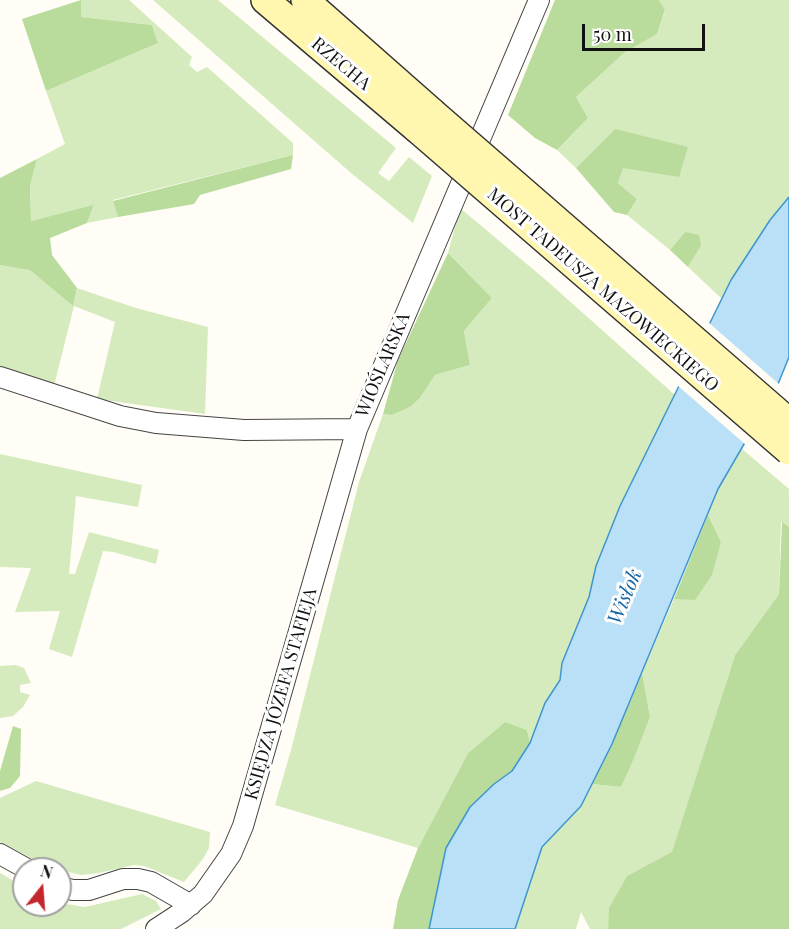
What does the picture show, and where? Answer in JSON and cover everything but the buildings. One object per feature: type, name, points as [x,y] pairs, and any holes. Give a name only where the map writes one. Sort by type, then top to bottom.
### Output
[{"type":"main road","name":"RZECHA","points":[[265,0],[424,121]]},
{"type":"main road","name":"RZECHA","points":[[305,0],[424,121]]},
{"type":"main road","name":"MOST TADEUSZA MAZOWIECKIEGO","points":[[424,121],[789,422]]},
{"type":"main road","name":"MOST TADEUSZA MAZOWIECKIEGO","points":[[424,121],[789,451]]},
{"type":"street","name":"WIOŚLARSKA","points":[[0,377],[120,416],[156,423],[244,430],[357,429],[539,0]]},
{"type":"street","name":"KSIĘDZA JÓZEFA STAFIEJA","points":[[156,929],[203,894],[231,854],[243,826],[357,429]]},
{"type":"street","points":[[72,890],[89,890],[123,879],[138,879],[151,882],[191,904]]},
{"type":"green space","points":[[81,0],[129,0],[192,57],[189,65],[197,72],[207,67],[293,143],[293,155],[113,200],[118,217],[87,223],[94,206],[31,221],[30,186],[37,159],[65,144],[46,91],[158,43],[152,25],[80,17]]},
{"type":"green space","points":[[81,0],[81,17],[152,25],[158,43],[46,91],[22,19]]},
{"type":"green space","points":[[153,0],[218,0],[396,148],[378,173],[389,181],[409,157],[432,176],[413,223],[351,173]]},
{"type":"green space","points":[[555,0],[659,0],[665,10],[657,34],[624,53],[576,97],[588,118],[557,150],[535,138],[508,115]]},
{"type":"green space","points":[[659,0],[789,0],[789,197],[770,220],[731,280],[722,299],[688,267],[701,246],[685,232],[670,250],[627,215],[637,199],[618,183],[623,167],[615,129],[576,168],[557,150],[588,118],[576,97],[624,53],[657,34],[665,11]]},
{"type":"green space","points":[[615,129],[688,147],[679,177],[623,168],[618,183],[637,199],[627,215],[614,212],[576,168]]},
{"type":"green space","points":[[293,155],[291,169],[200,195],[194,204],[118,217],[113,201]]},
{"type":"green space","points":[[37,159],[30,186],[31,221],[94,205],[87,223],[50,238],[52,255],[77,288],[73,306],[30,270],[0,265],[0,178]]},
{"type":"green space","points":[[460,208],[547,281],[675,395],[620,506],[596,566],[589,597],[562,663],[560,680],[545,703],[530,743],[527,730],[505,722],[468,753],[418,848],[275,805],[359,482],[383,414],[392,415],[410,407],[420,398],[435,375],[470,365],[464,331],[492,298],[448,253]]},
{"type":"green space","points":[[685,232],[699,235],[701,246],[688,267],[670,250]]},
{"type":"green space","points":[[448,253],[492,298],[464,331],[470,365],[435,375],[420,398],[410,407],[392,415],[383,414],[398,360]]},
{"type":"green space","points":[[0,265],[30,269],[73,306],[77,288],[136,308],[208,327],[205,414],[97,399],[115,322],[74,306],[54,386],[0,367]]},
{"type":"green space","points":[[741,448],[789,489],[789,527],[781,522],[779,594],[735,655],[672,853],[627,876],[610,908],[608,929],[590,929],[581,912],[576,929],[515,929],[542,847],[581,806],[592,784],[621,787],[650,717],[642,673],[674,599],[695,599],[721,542],[708,515],[718,489]]},
{"type":"green space","points":[[0,454],[142,485],[138,507],[76,496],[69,574],[75,574],[89,532],[159,550],[156,564],[103,551],[72,657],[49,649],[60,611],[15,612],[31,568],[0,567]]},
{"type":"green space","points":[[708,515],[721,542],[712,575],[695,600],[674,599]]},
{"type":"green space","points":[[782,522],[789,527],[789,929],[608,929],[609,908],[627,876],[672,852],[735,655],[779,594]]},
{"type":"green space","points":[[16,665],[24,668],[31,683],[20,685],[20,692],[30,695],[23,707],[13,716],[0,718],[0,666]]},
{"type":"green space","points":[[642,673],[650,717],[621,787],[592,784],[612,744]]},
{"type":"green space","points":[[505,722],[527,730],[530,743],[512,771],[494,784],[446,847],[429,929],[393,929],[398,900],[418,848],[468,753]]},
{"type":"green space","points":[[13,726],[21,729],[20,776],[10,788],[0,791],[0,771]]},
{"type":"green space","points":[[36,781],[210,832],[209,848],[184,882],[144,866],[134,865],[81,875],[72,873],[72,857],[29,857],[0,842],[0,798]]},
{"type":"green space","points":[[0,873],[12,880],[12,917],[72,917],[72,905],[85,907],[142,894],[156,901],[161,909],[121,929],[0,929]]},
{"type":"water","name":"Wisłok","points":[[789,197],[789,357],[776,389],[718,489],[612,744],[581,806],[542,847],[515,929],[429,929],[446,848],[470,807],[494,784],[512,771],[530,743],[545,703],[560,680],[562,663],[589,597],[596,566],[620,506],[731,280],[770,220]]},
{"type":"pier","points":[[708,322],[780,385],[746,445],[677,385]]}]
